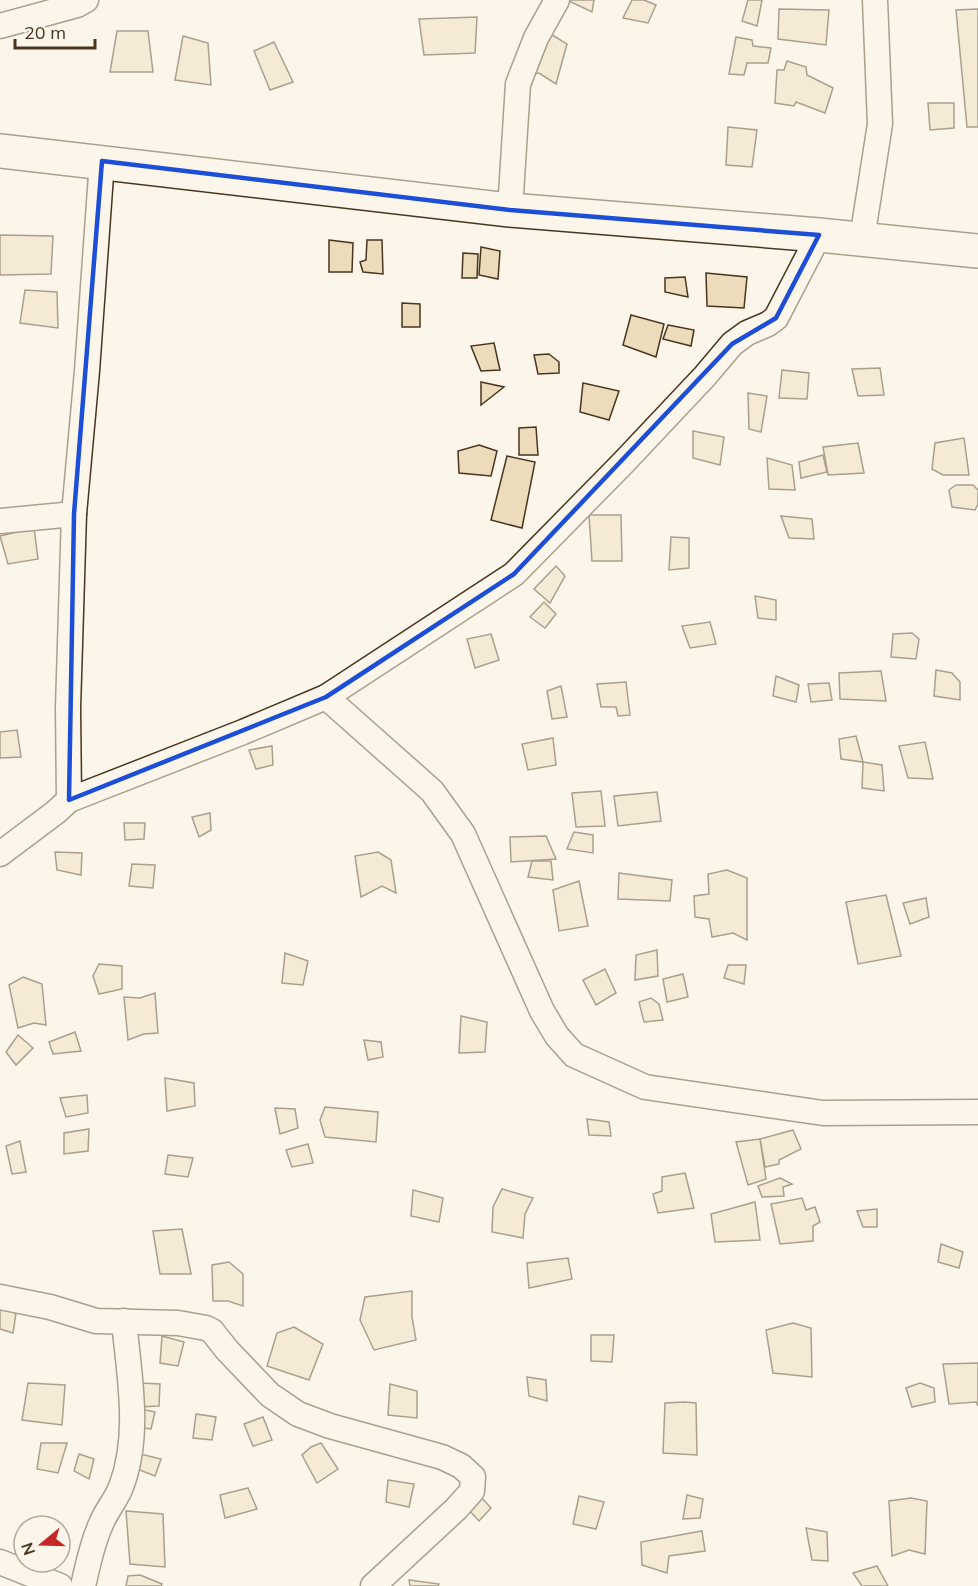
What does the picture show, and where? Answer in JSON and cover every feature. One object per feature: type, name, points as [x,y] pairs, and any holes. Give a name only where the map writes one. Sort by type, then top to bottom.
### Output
[{"type":"main road","points":[[0,151],[510,210],[819,235],[978,251]]},
{"type":"street","points":[[0,26],[77,5],[86,0]]},
{"type":"street","points":[[510,210],[518,84],[536,38],[557,0]]},
{"type":"street","points":[[862,239],[880,124],[875,0]]},
{"type":"street","points":[[69,800],[68,708],[74,514],[102,161]]},
{"type":"street","points":[[0,854],[69,800],[326,697],[514,574],[648,436],[732,344],[747,333],[776,318],[819,235]]},
{"type":"street","points":[[0,521],[74,514]]},
{"type":"street","points":[[326,697],[432,791],[463,834],[542,1011],[556,1036],[574,1055],[645,1088],[823,1113],[978,1112]]},
{"type":"street","points":[[0,1297],[50,1307],[96,1321],[178,1323],[206,1328],[212,1331],[270,1395],[298,1414],[330,1426],[442,1457],[461,1466],[472,1477],[472,1491],[399,1575],[373,1586]]},
{"type":"street","points":[[83,1586],[94,1541],[100,1524],[121,1487],[129,1453],[132,1409],[124,1321]]},
{"type":"street","points":[[0,1562],[60,1586]]},
{"type":"highlighted area","points":[[102,161],[510,210],[819,235],[776,318],[732,344],[514,574],[326,697],[69,800],[74,514]]},
{"type":"building","points":[[567,0],[594,0],[592,12]]},
{"type":"building","points":[[632,0],[644,0],[656,5],[648,23],[623,18]]},
{"type":"building","points":[[748,0],[762,0],[757,26],[742,21]]},
{"type":"building","points":[[779,9],[829,10],[826,45],[778,39]]},
{"type":"building","points":[[978,9],[978,127],[967,127],[956,10]]},
{"type":"building","points":[[477,17],[475,53],[424,55],[419,19]]},
{"type":"building","points":[[117,31],[148,31],[153,72],[110,72]]},
{"type":"building","points":[[546,31],[567,44],[556,84],[539,73],[523,76]]},
{"type":"building","points":[[183,36],[208,43],[211,85],[175,80]]},
{"type":"building","points":[[736,37],[752,40],[753,46],[771,48],[768,63],[747,63],[744,75],[729,74]]},
{"type":"building","points":[[274,42],[293,82],[270,90],[254,51]]},
{"type":"building","points":[[787,61],[806,67],[807,75],[833,88],[825,113],[796,102],[794,106],[775,103],[777,70],[784,70]]},
{"type":"building","points":[[928,103],[954,103],[954,128],[930,130]]},
{"type":"building","points":[[728,127],[757,130],[752,167],[726,165]]},
{"type":"building","points":[[0,235],[53,236],[51,274],[0,275]]},
{"type":"building","points":[[329,240],[353,243],[352,272],[329,272]]},
{"type":"building","points":[[367,240],[382,240],[383,274],[363,272],[360,262],[366,260]]},
{"type":"building","points":[[481,247],[500,251],[498,279],[479,275]]},
{"type":"building","points":[[463,253],[478,254],[477,278],[462,278]]},
{"type":"building","points":[[706,273],[747,277],[744,308],[707,306]]},
{"type":"building","points":[[685,277],[688,297],[665,292],[665,278]]},
{"type":"building","points":[[25,290],[57,292],[58,328],[20,323]]},
{"type":"building","points":[[402,303],[420,304],[420,327],[402,327]]},
{"type":"building","points":[[631,315],[664,324],[656,357],[623,345]]},
{"type":"building","points":[[668,325],[694,330],[691,346],[663,339]]},
{"type":"building","points":[[494,343],[500,370],[481,371],[471,346]]},
{"type":"building","points":[[549,354],[559,362],[559,373],[538,374],[534,355]]},
{"type":"building","points":[[880,368],[884,395],[858,396],[852,369]]},
{"type":"building","points":[[782,370],[809,373],[807,399],[779,398]]},
{"type":"building","points":[[481,382],[504,387],[481,405]]},
{"type":"building","points":[[583,383],[619,391],[609,420],[580,412]]},
{"type":"building","points":[[748,393],[767,396],[761,432],[749,429]]},
{"type":"building","points":[[536,427],[538,455],[519,455],[519,428]]},
{"type":"building","points":[[693,431],[724,437],[720,465],[693,458]]},
{"type":"building","points":[[964,438],[969,475],[943,475],[932,469],[935,443]]},
{"type":"building","points":[[858,443],[864,473],[828,475],[823,447]]},
{"type":"building","points":[[479,445],[497,451],[491,476],[459,473],[458,451]]},
{"type":"building","points":[[823,455],[827,472],[801,478],[799,462]]},
{"type":"building","points":[[507,456],[535,462],[522,528],[491,520]]},
{"type":"building","points":[[767,458],[792,465],[795,490],[769,489]]},
{"type":"building","points":[[956,485],[973,485],[978,490],[978,504],[975,510],[952,507],[949,490]]},
{"type":"building","points":[[589,515],[621,515],[622,561],[592,561]]},
{"type":"building","points":[[781,516],[812,519],[814,539],[789,538]]},
{"type":"building","points":[[34,528],[38,559],[8,564],[0,536]]},
{"type":"building","points":[[671,537],[689,538],[689,568],[669,570]]},
{"type":"building","points":[[556,566],[565,576],[550,603],[534,589]]},
{"type":"building","points":[[755,596],[776,600],[776,620],[758,618]]},
{"type":"building","points":[[544,602],[556,614],[545,628],[530,617]]},
{"type":"building","points":[[710,622],[716,644],[690,648],[682,626]]},
{"type":"building","points":[[912,633],[919,639],[916,659],[891,657],[893,634]]},
{"type":"building","points":[[491,634],[499,660],[475,668],[467,639]]},
{"type":"building","points":[[936,670],[952,673],[960,682],[960,700],[934,696]]},
{"type":"building","points":[[881,671],[886,701],[840,699],[839,673]]},
{"type":"building","points":[[776,676],[799,685],[796,702],[773,696]]},
{"type":"building","points":[[626,682],[630,715],[618,716],[616,707],[601,707],[597,684]]},
{"type":"building","points":[[829,683],[832,700],[811,702],[808,684]]},
{"type":"building","points":[[561,686],[567,717],[552,719],[547,691]]},
{"type":"building","points":[[17,730],[21,757],[0,758],[0,732]]},
{"type":"building","points":[[856,736],[863,762],[841,759],[839,739]]},
{"type":"building","points":[[553,738],[556,765],[528,770],[522,744]]},
{"type":"building","points":[[925,742],[933,779],[908,778],[899,746]]},
{"type":"building","points":[[272,746],[273,765],[256,769],[249,750]]},
{"type":"building","points":[[863,762],[882,765],[884,791],[862,788]]},
{"type":"building","points":[[601,791],[605,826],[576,827],[572,793]]},
{"type":"building","points":[[657,792],[661,821],[618,826],[614,796]]},
{"type":"building","points":[[210,813],[211,830],[199,837],[192,817]]},
{"type":"building","points":[[124,823],[145,823],[144,839],[125,840]]},
{"type":"building","points":[[574,832],[593,835],[593,853],[567,849]]},
{"type":"building","points":[[546,836],[556,859],[511,862],[510,837]]},
{"type":"building","points":[[55,852],[82,853],[81,875],[57,870]]},
{"type":"building","points":[[378,852],[391,860],[396,893],[382,886],[361,897],[355,856]]},
{"type":"building","points":[[532,861],[551,861],[553,880],[528,877]]},
{"type":"building","points":[[132,864],[155,865],[153,888],[129,886]]},
{"type":"building","points":[[727,870],[747,878],[747,940],[733,933],[712,937],[709,919],[695,917],[694,896],[709,894],[708,874]]},
{"type":"building","points":[[619,873],[672,880],[670,901],[618,899]]},
{"type":"building","points":[[579,881],[588,926],[559,931],[553,890]]},
{"type":"building","points":[[886,895],[901,956],[858,964],[846,902]]},
{"type":"building","points":[[926,898],[929,917],[910,924],[903,903]]},
{"type":"building","points":[[657,950],[658,976],[635,980],[636,955]]},
{"type":"building","points":[[285,953],[308,961],[303,985],[282,983]]},
{"type":"building","points":[[99,964],[122,966],[122,989],[99,994],[93,976]]},
{"type":"building","points":[[728,965],[746,965],[744,984],[724,978]]},
{"type":"building","points":[[605,969],[616,993],[596,1005],[583,980]]},
{"type":"building","points":[[683,974],[688,997],[667,1002],[663,979]]},
{"type":"building","points":[[23,977],[42,984],[46,1025],[34,1023],[18,1028],[9,985]]},
{"type":"building","points":[[155,993],[158,1033],[144,1034],[128,1040],[124,997],[140,998]]},
{"type":"building","points":[[651,998],[659,1004],[663,1020],[644,1022],[639,1002]]},
{"type":"building","points":[[461,1016],[487,1022],[485,1052],[459,1053]]},
{"type":"building","points":[[75,1032],[81,1051],[53,1054],[49,1042]]},
{"type":"building","points":[[18,1035],[33,1048],[16,1065],[6,1052]]},
{"type":"building","points":[[364,1040],[381,1042],[383,1057],[368,1060]]},
{"type":"building","points":[[165,1078],[194,1083],[195,1106],[167,1111]]},
{"type":"building","points":[[87,1095],[88,1113],[66,1117],[60,1098]]},
{"type":"building","points":[[325,1107],[378,1112],[376,1142],[325,1137],[320,1120]]},
{"type":"building","points":[[275,1108],[295,1109],[298,1128],[280,1134]]},
{"type":"building","points":[[587,1119],[609,1122],[611,1136],[589,1135]]},
{"type":"building","points":[[89,1129],[88,1151],[64,1154],[64,1133]]},
{"type":"building","points":[[793,1130],[801,1149],[779,1160],[779,1164],[765,1167],[760,1139]]},
{"type":"building","points":[[760,1139],[766,1179],[748,1185],[736,1142]]},
{"type":"building","points":[[20,1141],[26,1172],[12,1174],[6,1146]]},
{"type":"building","points":[[308,1144],[313,1163],[292,1167],[286,1150]]},
{"type":"building","points":[[168,1155],[193,1158],[188,1177],[165,1174]]},
{"type":"building","points":[[685,1173],[694,1208],[658,1213],[653,1194],[662,1191],[662,1177]]},
{"type":"building","points":[[780,1178],[792,1184],[783,1187],[784,1196],[762,1197],[758,1186]]},
{"type":"building","points":[[502,1189],[533,1198],[525,1214],[523,1238],[492,1232],[493,1207]]},
{"type":"building","points":[[413,1190],[443,1198],[439,1222],[411,1216]]},
{"type":"building","points":[[802,1198],[806,1210],[815,1207],[820,1222],[813,1226],[813,1241],[780,1244],[771,1204]]},
{"type":"building","points":[[755,1202],[760,1240],[715,1242],[711,1214]]},
{"type":"building","points":[[877,1209],[877,1227],[863,1227],[857,1211]]},
{"type":"building","points":[[182,1229],[191,1274],[160,1274],[153,1231]]},
{"type":"building","points":[[941,1244],[963,1252],[959,1268],[938,1262]]},
{"type":"building","points":[[568,1258],[572,1279],[529,1288],[527,1263]]},
{"type":"building","points":[[229,1262],[243,1274],[243,1306],[228,1301],[213,1301],[212,1265]]},
{"type":"building","points":[[412,1291],[412,1317],[416,1340],[374,1350],[360,1320],[365,1297]]},
{"type":"building","points":[[0,1303],[17,1306],[13,1333],[0,1329]]},
{"type":"building","points":[[793,1323],[811,1328],[812,1377],[773,1373],[766,1330]]},
{"type":"building","points":[[294,1327],[323,1344],[309,1380],[267,1366],[277,1333]]},
{"type":"building","points":[[591,1335],[614,1335],[612,1362],[591,1361]]},
{"type":"building","points":[[162,1336],[184,1342],[178,1366],[160,1363]]},
{"type":"building","points":[[978,1363],[978,1406],[976,1402],[949,1404],[943,1364]]},
{"type":"building","points":[[527,1377],[546,1380],[547,1401],[529,1396]]},
{"type":"building","points":[[28,1383],[65,1385],[62,1425],[22,1420]]},
{"type":"building","points":[[140,1383],[160,1384],[159,1406],[138,1407]]},
{"type":"building","points":[[920,1383],[934,1388],[935,1402],[912,1407],[906,1388]]},
{"type":"building","points":[[390,1384],[417,1391],[417,1418],[388,1415]]},
{"type":"building","points":[[665,1403],[696,1403],[697,1455],[663,1453]]},
{"type":"building","points":[[137,1408],[155,1412],[151,1429],[135,1427]]},
{"type":"building","points":[[196,1414],[216,1417],[212,1440],[193,1438]]},
{"type":"building","points":[[263,1417],[272,1440],[253,1446],[244,1424]]},
{"type":"building","points":[[41,1443],[67,1443],[58,1473],[37,1469]]},
{"type":"building","points":[[321,1443],[338,1469],[317,1483],[302,1455],[311,1447]]},
{"type":"building","points":[[136,1453],[161,1459],[155,1476],[137,1469]]},
{"type":"building","points":[[79,1454],[94,1459],[89,1479],[74,1471]]},
{"type":"building","points":[[388,1480],[414,1484],[409,1507],[386,1502]]},
{"type":"building","points":[[248,1488],[257,1509],[225,1518],[220,1495]]},
{"type":"building","points":[[687,1495],[703,1499],[700,1518],[683,1519]]},
{"type":"building","points":[[480,1496],[491,1508],[479,1521],[466,1507]]},
{"type":"building","points":[[579,1496],[604,1502],[596,1529],[573,1524]]},
{"type":"building","points":[[911,1498],[927,1501],[925,1554],[909,1550],[892,1556],[889,1501]]},
{"type":"building","points":[[126,1511],[163,1514],[165,1567],[130,1564]]},
{"type":"building","points":[[806,1528],[827,1532],[828,1561],[812,1560]]},
{"type":"building","points":[[702,1531],[705,1551],[669,1556],[667,1573],[642,1565],[641,1542]]},
{"type":"building","points":[[877,1566],[888,1586],[862,1586],[853,1573]]},
{"type":"building","points":[[140,1575],[162,1584],[161,1586],[126,1586],[128,1576]]},
{"type":"building","points":[[409,1580],[439,1584],[438,1586],[410,1586]]}]
